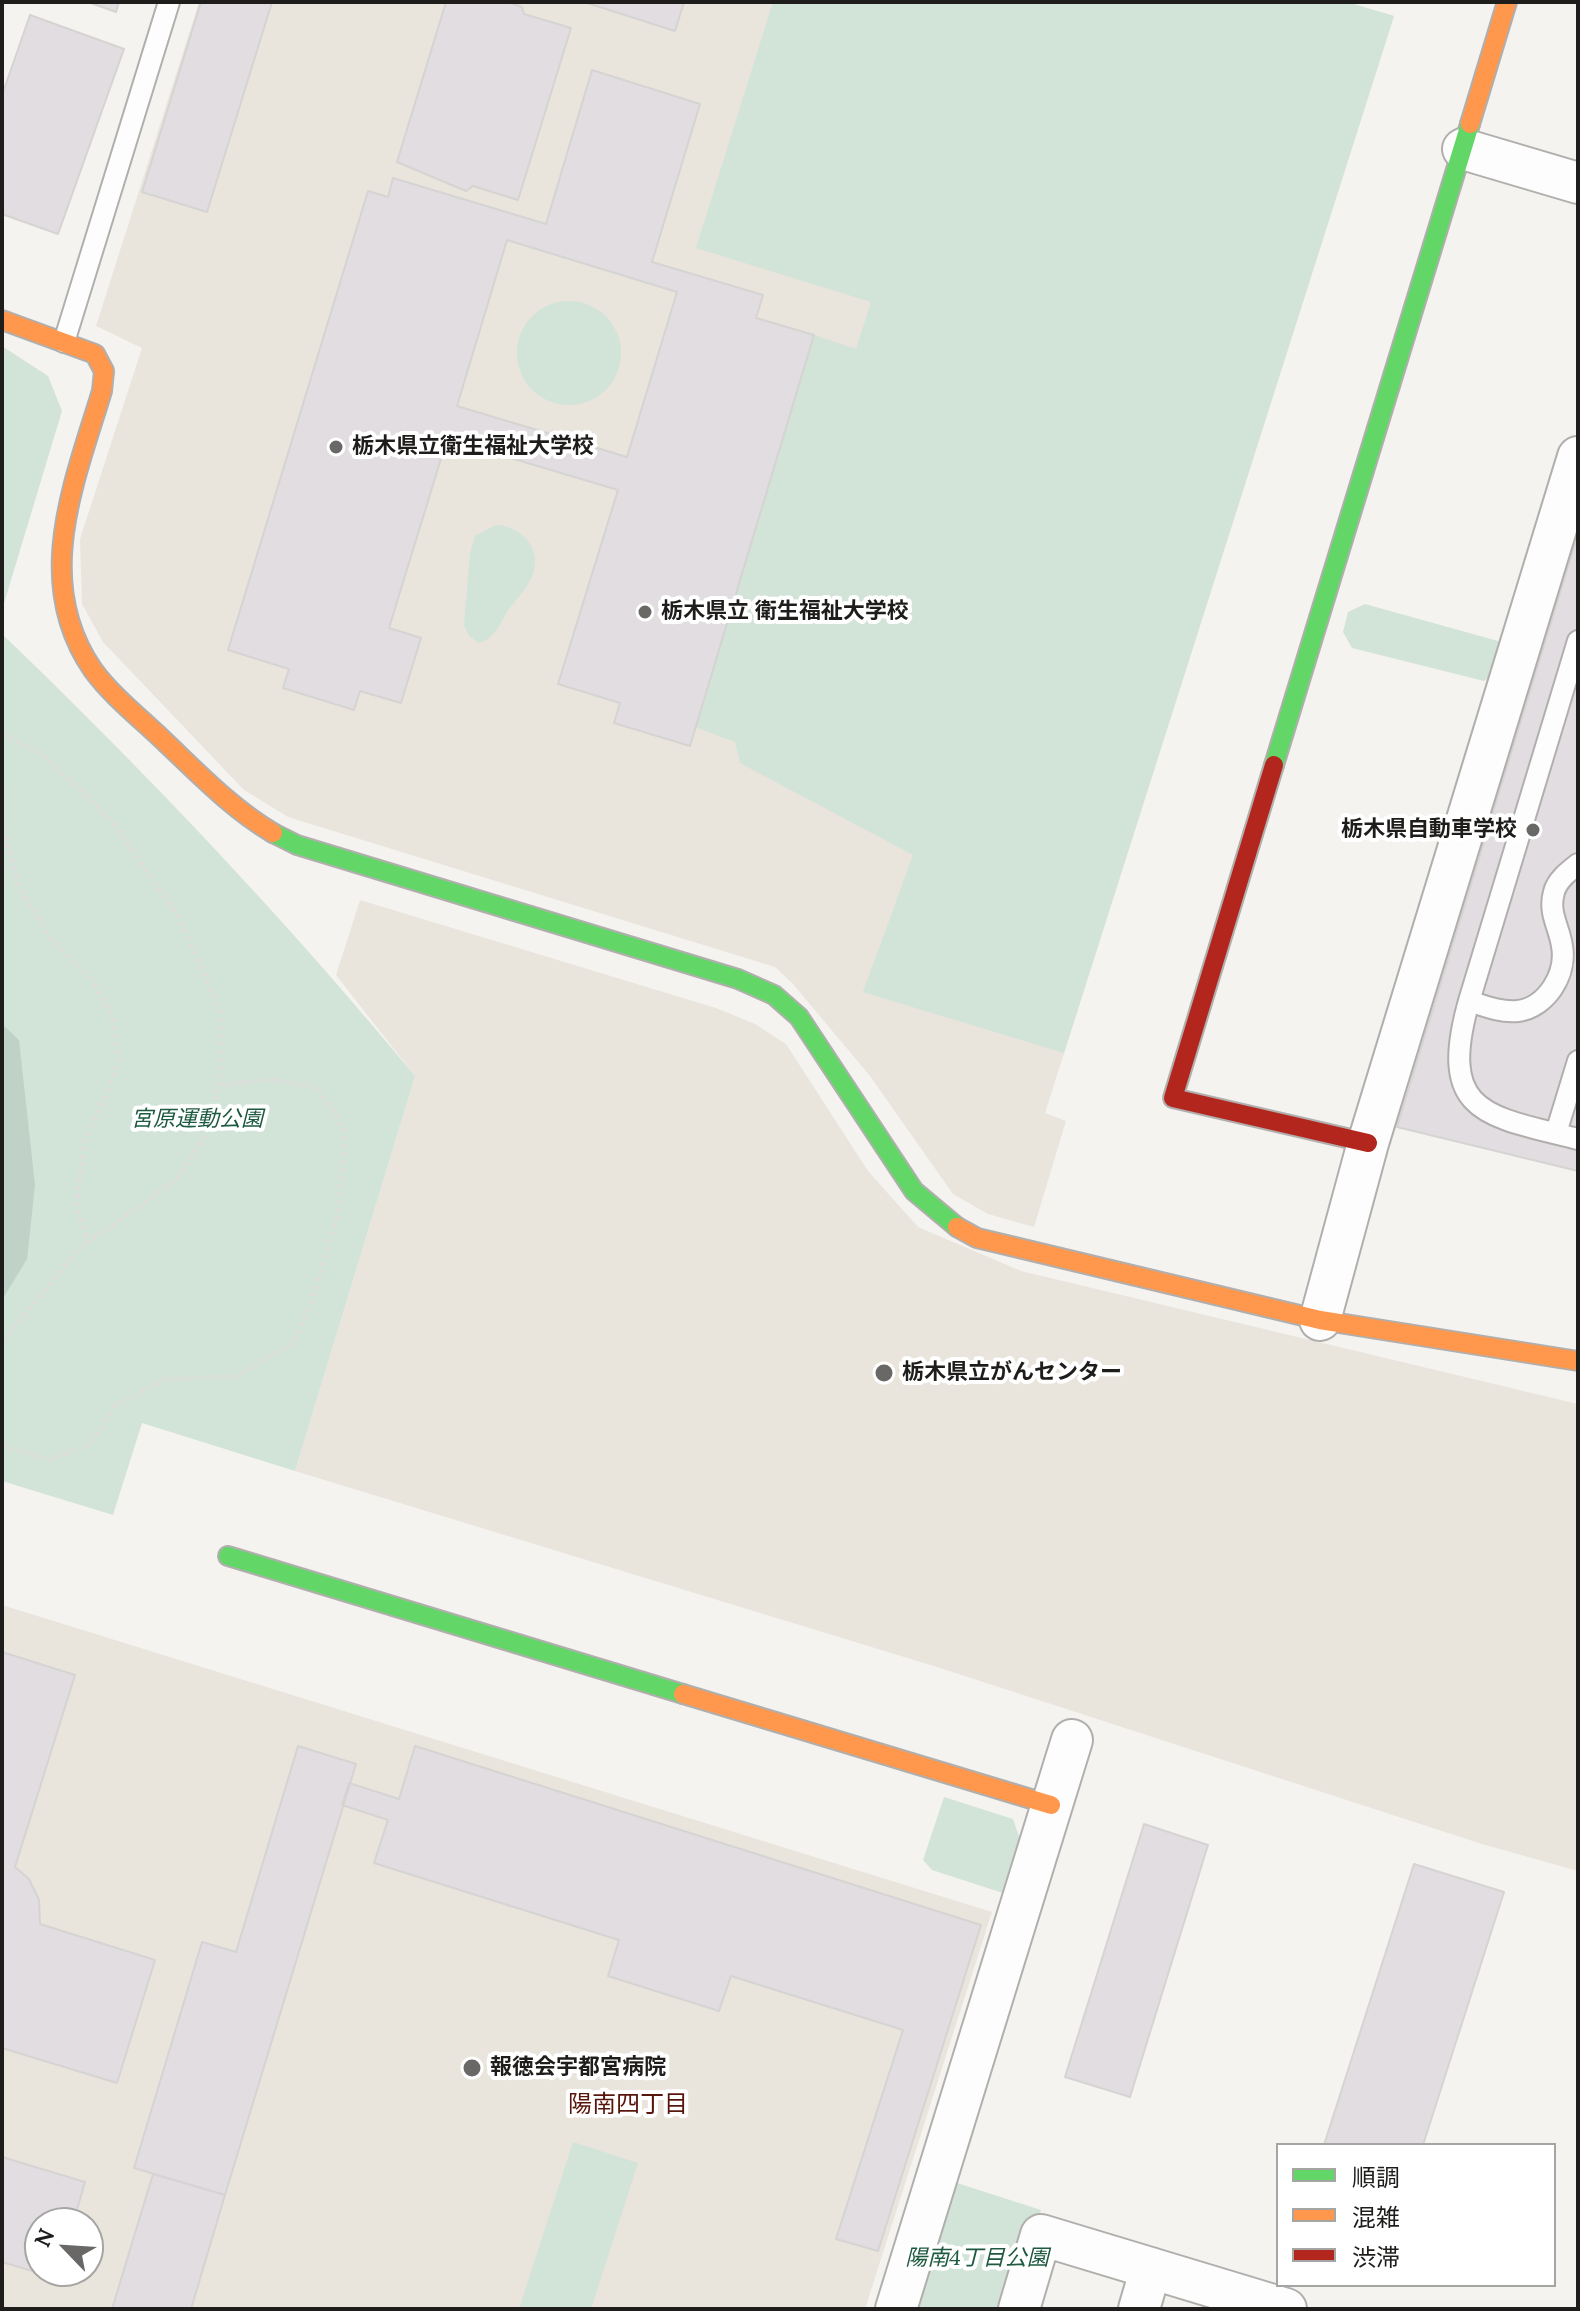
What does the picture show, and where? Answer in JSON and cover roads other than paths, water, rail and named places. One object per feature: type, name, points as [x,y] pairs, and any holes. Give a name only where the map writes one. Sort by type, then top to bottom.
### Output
[{"type":"street","points":[[1368,1143],[1173,1098],[1507,2]]},
{"type":"street","points":[[1463,149],[1578,183]]},
{"type":"street","points":[[2,320],[95,354],[104,371],[102,391],[59,540],[59,588],[66,619],[80,650],[102,680],[235,809],[297,845],[738,979],[768,992],[802,1021],[914,1191],[962,1231],[984,1240],[1320,1320],[1578,1361]]},
{"type":"street","points":[[1320,1320],[1368,1143],[1578,457]]},
{"type":"street","points":[[228,1556],[1051,1805]]},
{"type":"street","points":[[896,2309],[1072,1740]]},
{"type":"street","points":[[1019,2309],[1041,2235],[1273,2307]]},
{"type":"street","points":[[1139,2309],[1151,2268]]},
{"type":"lane","points":[[64,342],[169,2]]},
{"type":"lane","points":[[1578,641],[1574,671],[1469,1001],[1457,1055],[1464,1084],[1477,1105],[1499,1120],[1578,1139]]},
{"type":"lane","points":[[1469,1001],[1518,1011],[1539,1003],[1552,990],[1561,973],[1563,947],[1552,919],[1554,890],[1565,873],[1578,864]]},
{"type":"lane","points":[[1556,1133],[1577,1064]]},
{"type":"place","name":"栃木県立衛生福祉大学校","points":[[336,447]]},
{"type":"place","name":"栃木県立 衛生福祉大学校","points":[[645,612]]},
{"type":"place","name":"栃木県自動車学校","points":[[1533,830]]},
{"type":"place","name":"栃木県立がんセンター","points":[[884,1373]]},
{"type":"place","name":"報徳会宇都宮病院","points":[[472,2068]]},
{"type":"district","name":"陽南四丁目","points":[[628,2105]]},
{"type":"park label","name":"宮原運動公園","points":[[197,1120]]},
{"type":"park label","name":"陽南4丁目公園","points":[[977,2259]]}]
